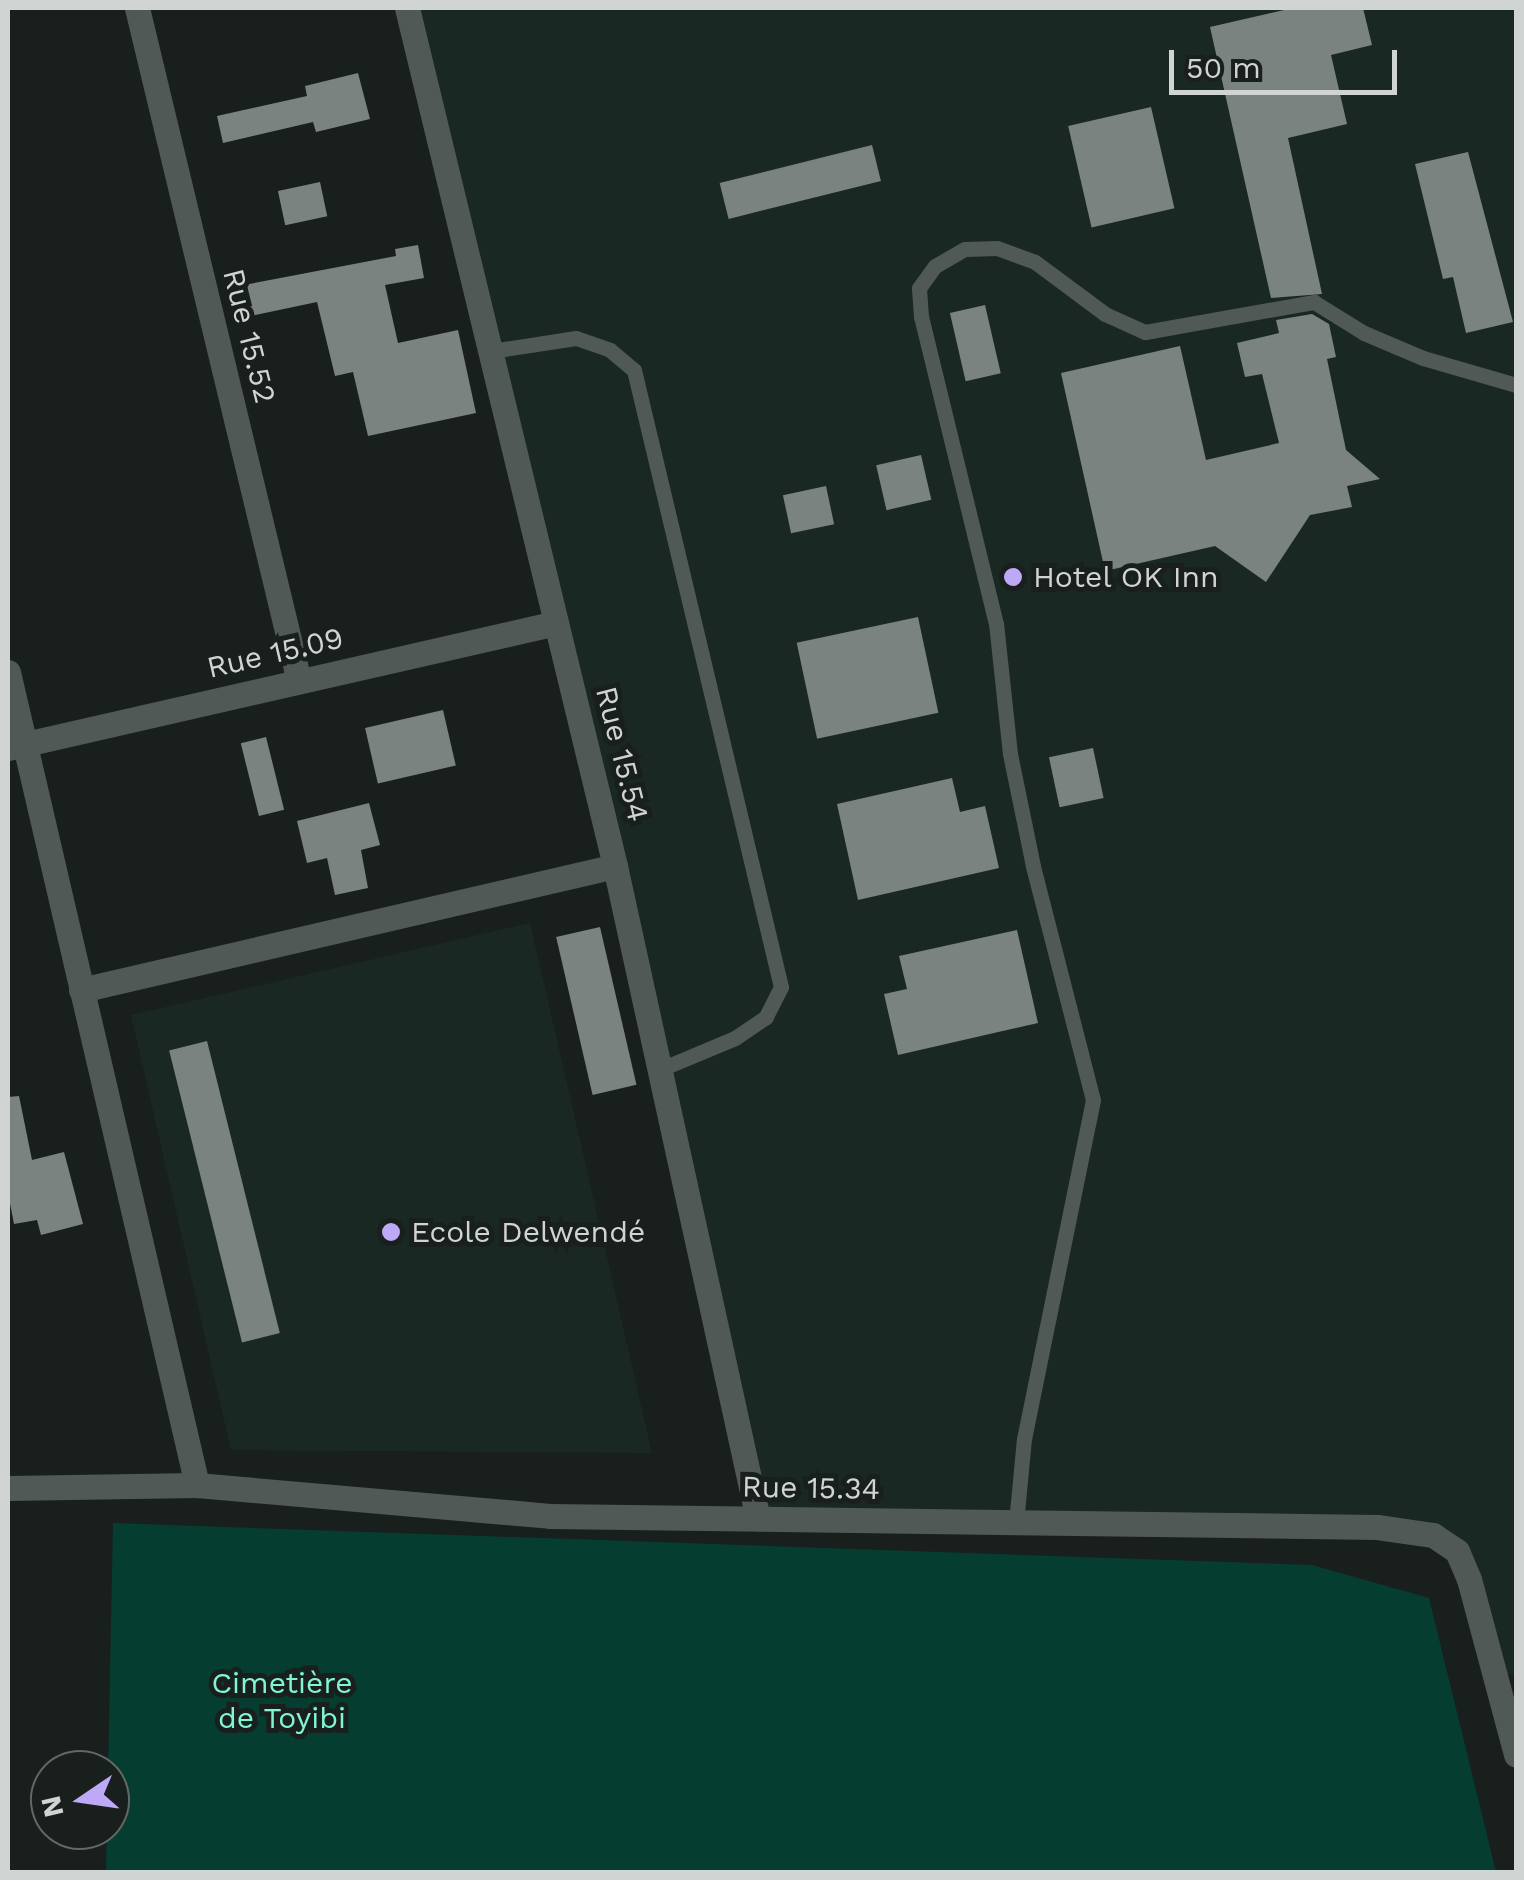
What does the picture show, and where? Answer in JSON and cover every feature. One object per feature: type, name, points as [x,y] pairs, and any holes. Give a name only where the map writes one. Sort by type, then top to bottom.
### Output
[{"type":"street","name":"Rue 15.52","points":[[136,8],[299,681]]},
{"type":"street","name":"Rue 15.54","points":[[407,8],[616,866],[758,1519]]},
{"type":"street","name":"Rue 15.09","points":[[16,746],[556,623]]},
{"type":"street","points":[[8,672],[16,746],[81,990],[197,1485]]},
{"type":"street","points":[[81,990],[616,866]]},
{"type":"street","name":"Rue 15.34","points":[[8,1488],[197,1485],[550,1516],[1377,1527],[1433,1535],[1458,1551],[1508,1676],[1516,1755]]},
{"type":"lane","points":[[1016,1523],[1024,1439],[1093,1100],[1033,866],[1010,754],[996,624],[921,317],[919,288],[935,266],[964,248],[997,248],[1035,262],[1105,314],[1145,332],[1314,302],[1364,332],[1423,358],[1516,385]]},
{"type":"lane","points":[[491,351],[576,338],[610,350],[634,370],[782,987],[766,1017],[750,1028],[662,1069]]},
{"type":"shaded area","points":[[407,8],[1516,8],[1516,1673],[1499,1678],[1469,1579],[1433,1535],[758,1519]]},
{"type":"shaded area","name":"Ecole Delwendé","points":[[530,923],[652,1453],[231,1450],[131,1015]]},
{"type":"green space","name":"Cimetière de Toyibi","points":[[113,1523],[1312,1565],[1429,1598],[1496,1872],[106,1872],[106,1850],[130,1850],[130,1750],[108,1750]]},
{"type":"building","points":[[1293,8],[1363,8],[1372,45],[1331,55],[1347,124],[1288,138],[1322,294],[1271,298],[1210,27]]},
{"type":"building","points":[[358,73],[370,119],[316,132],[313,122],[223,143],[217,116],[307,96],[305,86]]},
{"type":"building","points":[[1151,107],[1174,208],[1092,227],[1068,126]]},
{"type":"building","points":[[872,145],[881,181],[729,219],[720,183]]},
{"type":"building","points":[[1468,152],[1513,322],[1466,333],[1453,277],[1443,279],[1415,164]]},
{"type":"building","points":[[320,182],[327,216],[285,225],[278,191]]},
{"type":"building","points":[[418,245],[424,278],[385,285],[398,343],[458,330],[476,413],[368,436],[353,372],[335,376],[317,302],[251,316],[244,285],[396,256],[395,249]]},
{"type":"building","points":[[985,305],[1001,373],[966,381],[950,313]]},
{"type":"building","points":[[1312,314],[1329,324],[1336,357],[1327,359],[1346,450],[1380,479],[1347,486],[1352,507],[1310,515],[1266,582],[1215,546],[1105,571],[1061,373],[1180,346],[1206,460],[1279,443],[1262,374],[1245,377],[1237,343],[1279,333],[1276,320]]},
{"type":"building","points":[[921,455],[931,500],[887,510],[876,465]]},
{"type":"building","points":[[826,486],[834,524],[791,533],[783,495]]},
{"type":"building","points":[[918,617],[938,713],[817,739],[797,643]]},
{"type":"building","points":[[443,710],[456,766],[378,784],[365,728]]},
{"type":"building","points":[[266,737],[284,810],[259,816],[241,743]]},
{"type":"building","points":[[1093,748],[1104,798],[1060,807],[1049,757]]},
{"type":"building","points":[[952,778],[960,812],[985,806],[999,868],[858,900],[837,804]]},
{"type":"building","points":[[369,803],[380,845],[361,850],[368,888],[335,895],[327,858],[307,863],[297,821]]},
{"type":"building","points":[[600,927],[636,1085],[593,1095],[556,937]]},
{"type":"building","points":[[1017,930],[1038,1023],[898,1055],[884,994],[907,989],[899,956]]},
{"type":"building","points":[[207,1041],[280,1333],[242,1342],[169,1050]]},
{"type":"building","points":[[19,1096],[32,1160],[64,1152],[83,1224],[41,1235],[37,1220],[14,1224],[8,1193],[8,1097]]},
{"type":"place","name":"Hotel OK Inn","points":[[1013,577]]},
{"type":"place","name":"Ecole Delwendé","points":[[391,1232]]}]
